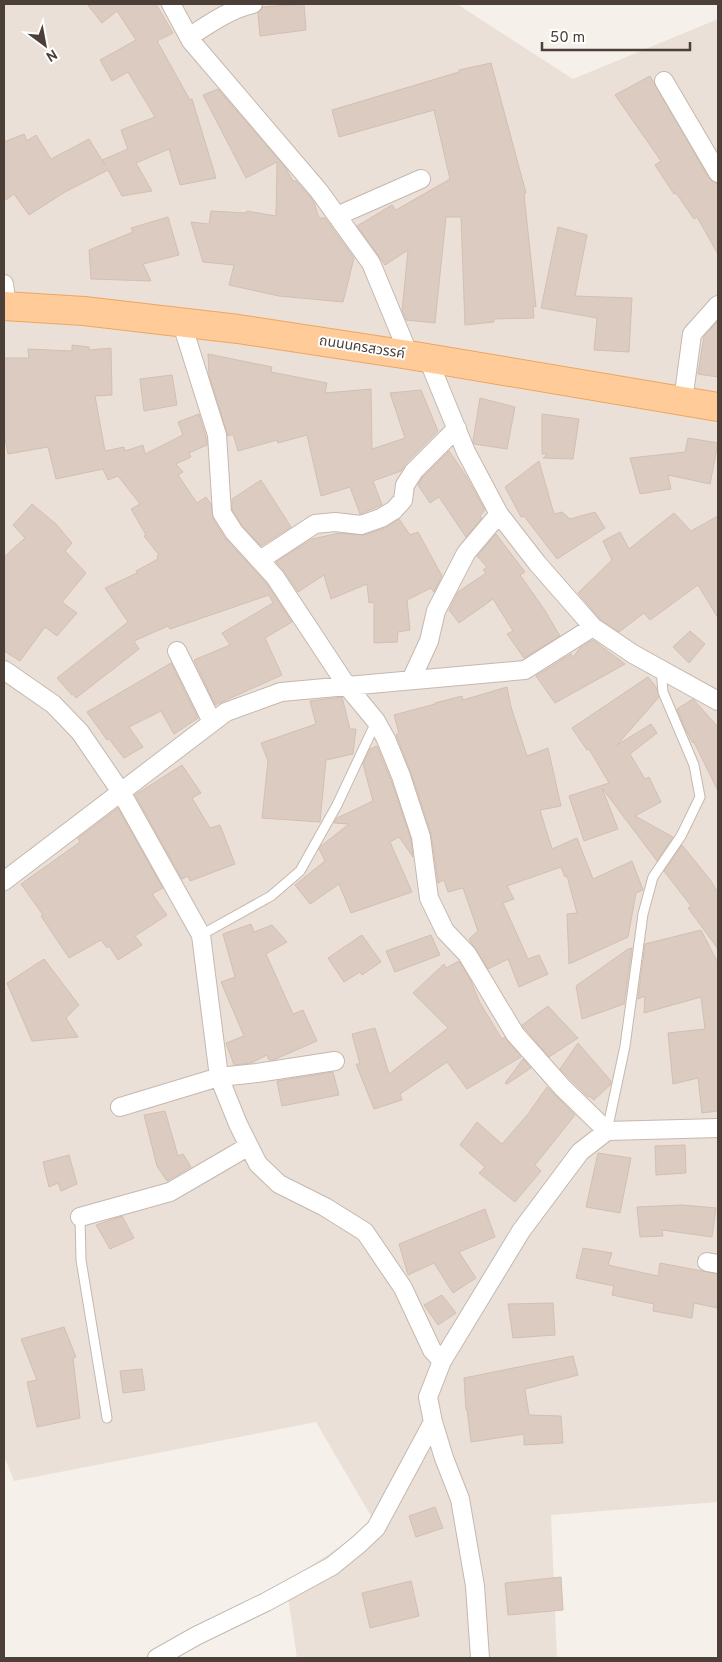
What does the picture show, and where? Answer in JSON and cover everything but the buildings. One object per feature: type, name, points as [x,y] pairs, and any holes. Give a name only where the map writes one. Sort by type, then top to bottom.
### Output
[{"type":"main road","name":"ถนนนครสวรรค์","points":[[5,299],[84,311],[181,321],[419,357],[718,407]]},
{"type":"street","points":[[171,4],[189,37],[319,190],[371,263],[457,428],[466,452],[499,514],[537,563],[593,627],[633,654],[718,701]]},
{"type":"street","points":[[189,37],[227,14],[243,6],[253,4]]},
{"type":"street","points":[[664,81],[718,173]]},
{"type":"street","points":[[337,216],[421,179]]},
{"type":"street","points":[[683,401],[692,334],[718,305]]},
{"type":"street","points":[[181,321],[216,435],[222,513],[234,532],[275,577],[347,686],[376,721],[386,739],[401,776],[421,837],[429,898],[445,931],[467,954],[516,1034],[562,1087],[607,1131]]},
{"type":"street","points":[[260,560],[315,524],[335,522],[361,525],[381,518],[394,510],[403,500],[405,485],[414,471],[457,428]]},
{"type":"street","points":[[411,680],[430,641],[436,611],[466,553],[499,514]]},
{"type":"street","points":[[4,882],[226,712],[280,692],[525,670],[593,627]]},
{"type":"street","points":[[177,651],[212,722]]},
{"type":"street","points":[[4,670],[53,704],[80,732],[121,792],[201,935],[219,1076],[238,1124],[258,1164],[279,1184],[325,1207],[365,1232],[404,1288],[432,1350],[442,1361]]},
{"type":"street","points":[[120,1107],[219,1076],[256,1073],[335,1061]]},
{"type":"street","points":[[480,1658],[476,1586],[460,1499],[444,1458],[428,1398],[442,1361],[521,1231],[580,1152],[607,1131],[718,1128]]},
{"type":"street","points":[[80,1217],[170,1192],[249,1146]]},
{"type":"street","points":[[157,1658],[332,1566],[359,1544],[376,1528],[433,1422]]},
{"type":"lane","points":[[607,1131],[625,1046],[643,914],[653,877],[681,836],[700,797],[694,765],[663,692],[661,669]]},
{"type":"lane","points":[[201,935],[271,896],[300,871],[337,805],[376,721]]},
{"type":"lane","points":[[80,1217],[81,1260],[107,1418]]},
{"type":"shaded area","points":[[4,4],[457,4],[573,79],[718,19],[718,1502],[551,1515],[557,1658],[297,1658],[286,1583],[375,1523],[316,1422],[14,1481],[4,1456]]}]
